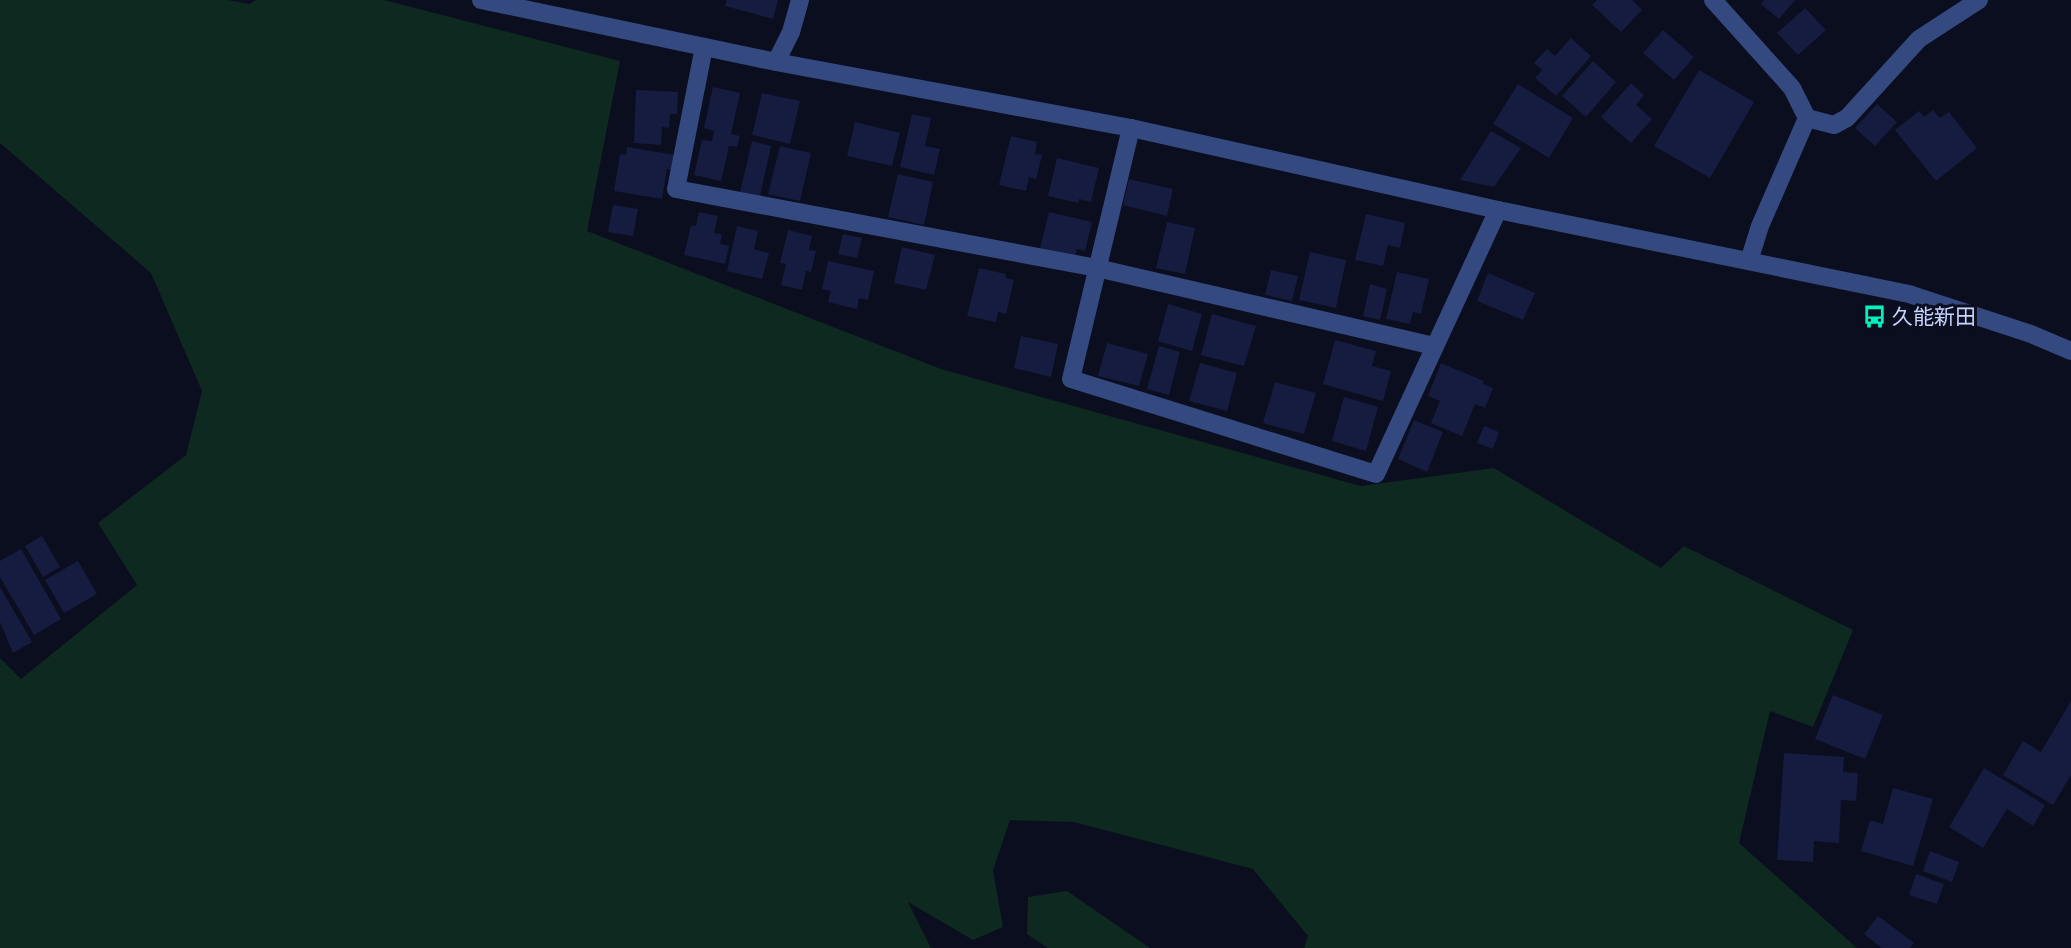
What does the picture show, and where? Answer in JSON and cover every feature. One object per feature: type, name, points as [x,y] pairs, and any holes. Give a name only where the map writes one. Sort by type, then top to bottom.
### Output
[{"type":"street","points":[[776,62],[791,32],[800,0]]},
{"type":"street","points":[[1713,0],[1792,88],[1807,118],[1834,125],[1846,118],[1919,39],[1979,0]]},
{"type":"street","points":[[486,1],[776,62],[1131,128],[1498,210],[1909,294],[2031,334],[2071,351]]},
{"type":"street","points":[[704,47],[676,189],[1097,268],[1434,346]]},
{"type":"street","points":[[1749,261],[1760,226],[1807,118]]},
{"type":"street","points":[[1131,128],[1071,380],[1376,474],[1498,210]]},
{"type":"green space","points":[[0,0],[228,0],[249,4],[256,0],[384,0],[620,61],[587,231],[941,369],[1361,486],[1494,468],[1661,568],[1684,546],[1853,630],[1813,727],[1770,711],[1739,843],[1857,948],[1304,948],[1308,936],[1253,869],[1074,822],[1010,820],[993,870],[1003,927],[973,940],[908,902],[931,948],[0,948],[0,658],[21,679],[137,585],[98,523],[186,455],[202,391],[151,273],[0,143]]},
{"type":"green space","points":[[1067,891],[1150,948],[1048,948],[1027,934],[1028,897]]},
{"type":"building","points":[[727,0],[778,0],[773,19],[725,6]]},
{"type":"building","points":[[1597,0],[1632,0],[1642,10],[1621,32],[1592,5]]},
{"type":"building","points":[[1764,0],[1795,0],[1779,19],[1761,4]]},
{"type":"building","points":[[1805,8],[1826,30],[1798,55],[1777,33]]},
{"type":"building","points":[[1663,30],[1694,57],[1674,80],[1643,53]]},
{"type":"building","points":[[1571,38],[1591,56],[1556,96],[1535,78],[1542,70],[1534,63],[1547,49],[1555,56]]},
{"type":"building","points":[[1593,61],[1616,82],[1586,117],[1562,96]]},
{"type":"building","points":[[1699,70],[1754,102],[1710,178],[1654,146]]},
{"type":"building","points":[[1631,83],[1644,95],[1636,105],[1652,119],[1631,143],[1601,117]]},
{"type":"building","points":[[1518,84],[1573,118],[1549,158],[1493,124]]},
{"type":"building","points":[[713,87],[740,93],[731,134],[740,136],[737,147],[729,146],[721,181],[694,175],[702,140],[712,141],[714,131],[704,128]]},
{"type":"building","points":[[636,90],[678,92],[677,114],[670,114],[669,128],[662,127],[661,145],[634,143]]},
{"type":"building","points":[[762,93],[800,101],[790,144],[752,135]]},
{"type":"building","points":[[1877,104],[1897,122],[1875,146],[1855,128]]},
{"type":"building","points":[[1933,110],[1940,118],[1949,112],[1977,148],[1936,181],[1895,130],[1919,111],[1924,117]]},
{"type":"building","points":[[912,114],[931,118],[925,146],[940,149],[934,175],[900,167]]},
{"type":"building","points":[[855,122],[900,133],[892,166],[847,156]]},
{"type":"building","points":[[1491,131],[1521,148],[1494,187],[1460,180]]},
{"type":"building","points":[[1011,136],[1037,142],[1035,154],[1042,155],[1036,179],[1029,177],[1026,191],[999,185]]},
{"type":"building","points":[[752,141],[771,146],[760,196],[740,192]]},
{"type":"building","points":[[780,146],[811,153],[800,201],[768,194]]},
{"type":"building","points":[[627,147],[675,155],[672,170],[667,169],[662,199],[614,191],[620,154],[626,155]]},
{"type":"building","points":[[1057,158],[1099,168],[1091,202],[1079,199],[1078,203],[1048,196]]},
{"type":"building","points":[[898,174],[933,182],[924,225],[888,217]]},
{"type":"building","points":[[1129,179],[1173,189],[1167,216],[1123,205]]},
{"type":"building","points":[[613,205],[638,209],[633,236],[608,232]]},
{"type":"building","points":[[699,212],[718,216],[714,233],[722,234],[720,244],[729,246],[725,264],[684,255],[691,225],[696,226]]},
{"type":"building","points":[[1049,212],[1092,222],[1085,251],[1077,249],[1075,256],[1040,248]]},
{"type":"building","points":[[1366,214],[1405,223],[1400,248],[1388,245],[1383,266],[1355,260]]},
{"type":"building","points":[[1167,222],[1195,228],[1185,274],[1156,268]]},
{"type":"building","points":[[737,226],[758,231],[754,249],[769,253],[762,279],[727,271]]},
{"type":"building","points":[[788,230],[812,236],[809,250],[816,251],[811,272],[806,271],[802,290],[781,285],[786,264],[780,263]]},
{"type":"building","points":[[843,234],[862,238],[857,258],[838,254]]},
{"type":"building","points":[[902,247],[935,255],[926,290],[894,283]]},
{"type":"building","points":[[1310,252],[1346,260],[1336,308],[1299,300]]},
{"type":"building","points":[[828,261],[874,271],[868,300],[859,298],[857,309],[828,302],[831,291],[822,289]]},
{"type":"building","points":[[979,268],[1006,274],[1006,278],[1014,280],[1006,314],[998,312],[996,322],[967,316]]},
{"type":"building","points":[[1271,270],[1298,276],[1292,301],[1265,295]]},
{"type":"building","points":[[1397,272],[1429,279],[1421,314],[1413,312],[1410,324],[1386,319]]},
{"type":"building","points":[[1488,273],[1535,293],[1523,320],[1477,301]]},
{"type":"building","points":[[1370,284],[1387,289],[1380,320],[1363,316]]},
{"type":"building","points":[[1168,304],[1202,314],[1192,351],[1158,341]]},
{"type":"building","points":[[1212,314],[1256,326],[1244,366],[1201,355]]},
{"type":"building","points":[[1021,336],[1058,344],[1051,377],[1014,368]]},
{"type":"building","points":[[1335,340],[1376,351],[1372,366],[1391,371],[1383,401],[1323,384]]},
{"type":"building","points":[[1107,343],[1148,354],[1139,386],[1098,376]]},
{"type":"building","points":[[1159,346],[1180,352],[1169,395],[1147,389]]},
{"type":"building","points":[[1200,363],[1237,373],[1227,411],[1189,401]]},
{"type":"building","points":[[1441,363],[1484,381],[1483,384],[1493,388],[1485,408],[1475,404],[1462,436],[1431,423],[1440,401],[1428,396]]},
{"type":"building","points":[[1275,382],[1316,393],[1304,434],[1263,423]]},
{"type":"building","points":[[1344,397],[1378,407],[1366,451],[1332,441]]},
{"type":"building","points":[[1414,420],[1443,432],[1427,472],[1398,459]]},
{"type":"building","points":[[1484,426],[1499,432],[1493,449],[1477,443]]},
{"type":"building","points":[[42,536],[60,567],[43,577],[25,546]]},
{"type":"building","points":[[21,549],[61,619],[34,635],[0,577],[0,561]]},
{"type":"building","points":[[78,561],[97,594],[64,613],[45,580]]},
{"type":"building","points":[[0,587],[32,642],[13,653],[0,622]]},
{"type":"building","points":[[1833,695],[1883,715],[1865,759],[1815,739]]},
{"type":"building","points":[[2071,701],[2071,775],[2053,805],[2003,775],[2023,741],[2041,752]]},
{"type":"building","points":[[1784,753],[1844,757],[1843,772],[1858,773],[1856,801],[1841,800],[1839,843],[1814,841],[1813,862],[1777,860]]},
{"type":"building","points":[[1984,768],[2045,805],[2033,826],[2007,809],[1983,848],[1949,827]]},
{"type":"building","points":[[1893,788],[1933,799],[1913,866],[1861,851],[1870,820],[1883,824]]},
{"type":"building","points":[[1930,851],[1959,862],[1952,882],[1923,871]]},
{"type":"building","points":[[1916,874],[1944,884],[1937,904],[1909,895]]},
{"type":"building","points":[[1878,916],[1914,943],[1910,948],[1882,948],[1864,934]]},
{"type":"place","name":"久能新田","points":[[1874,316]]}]
